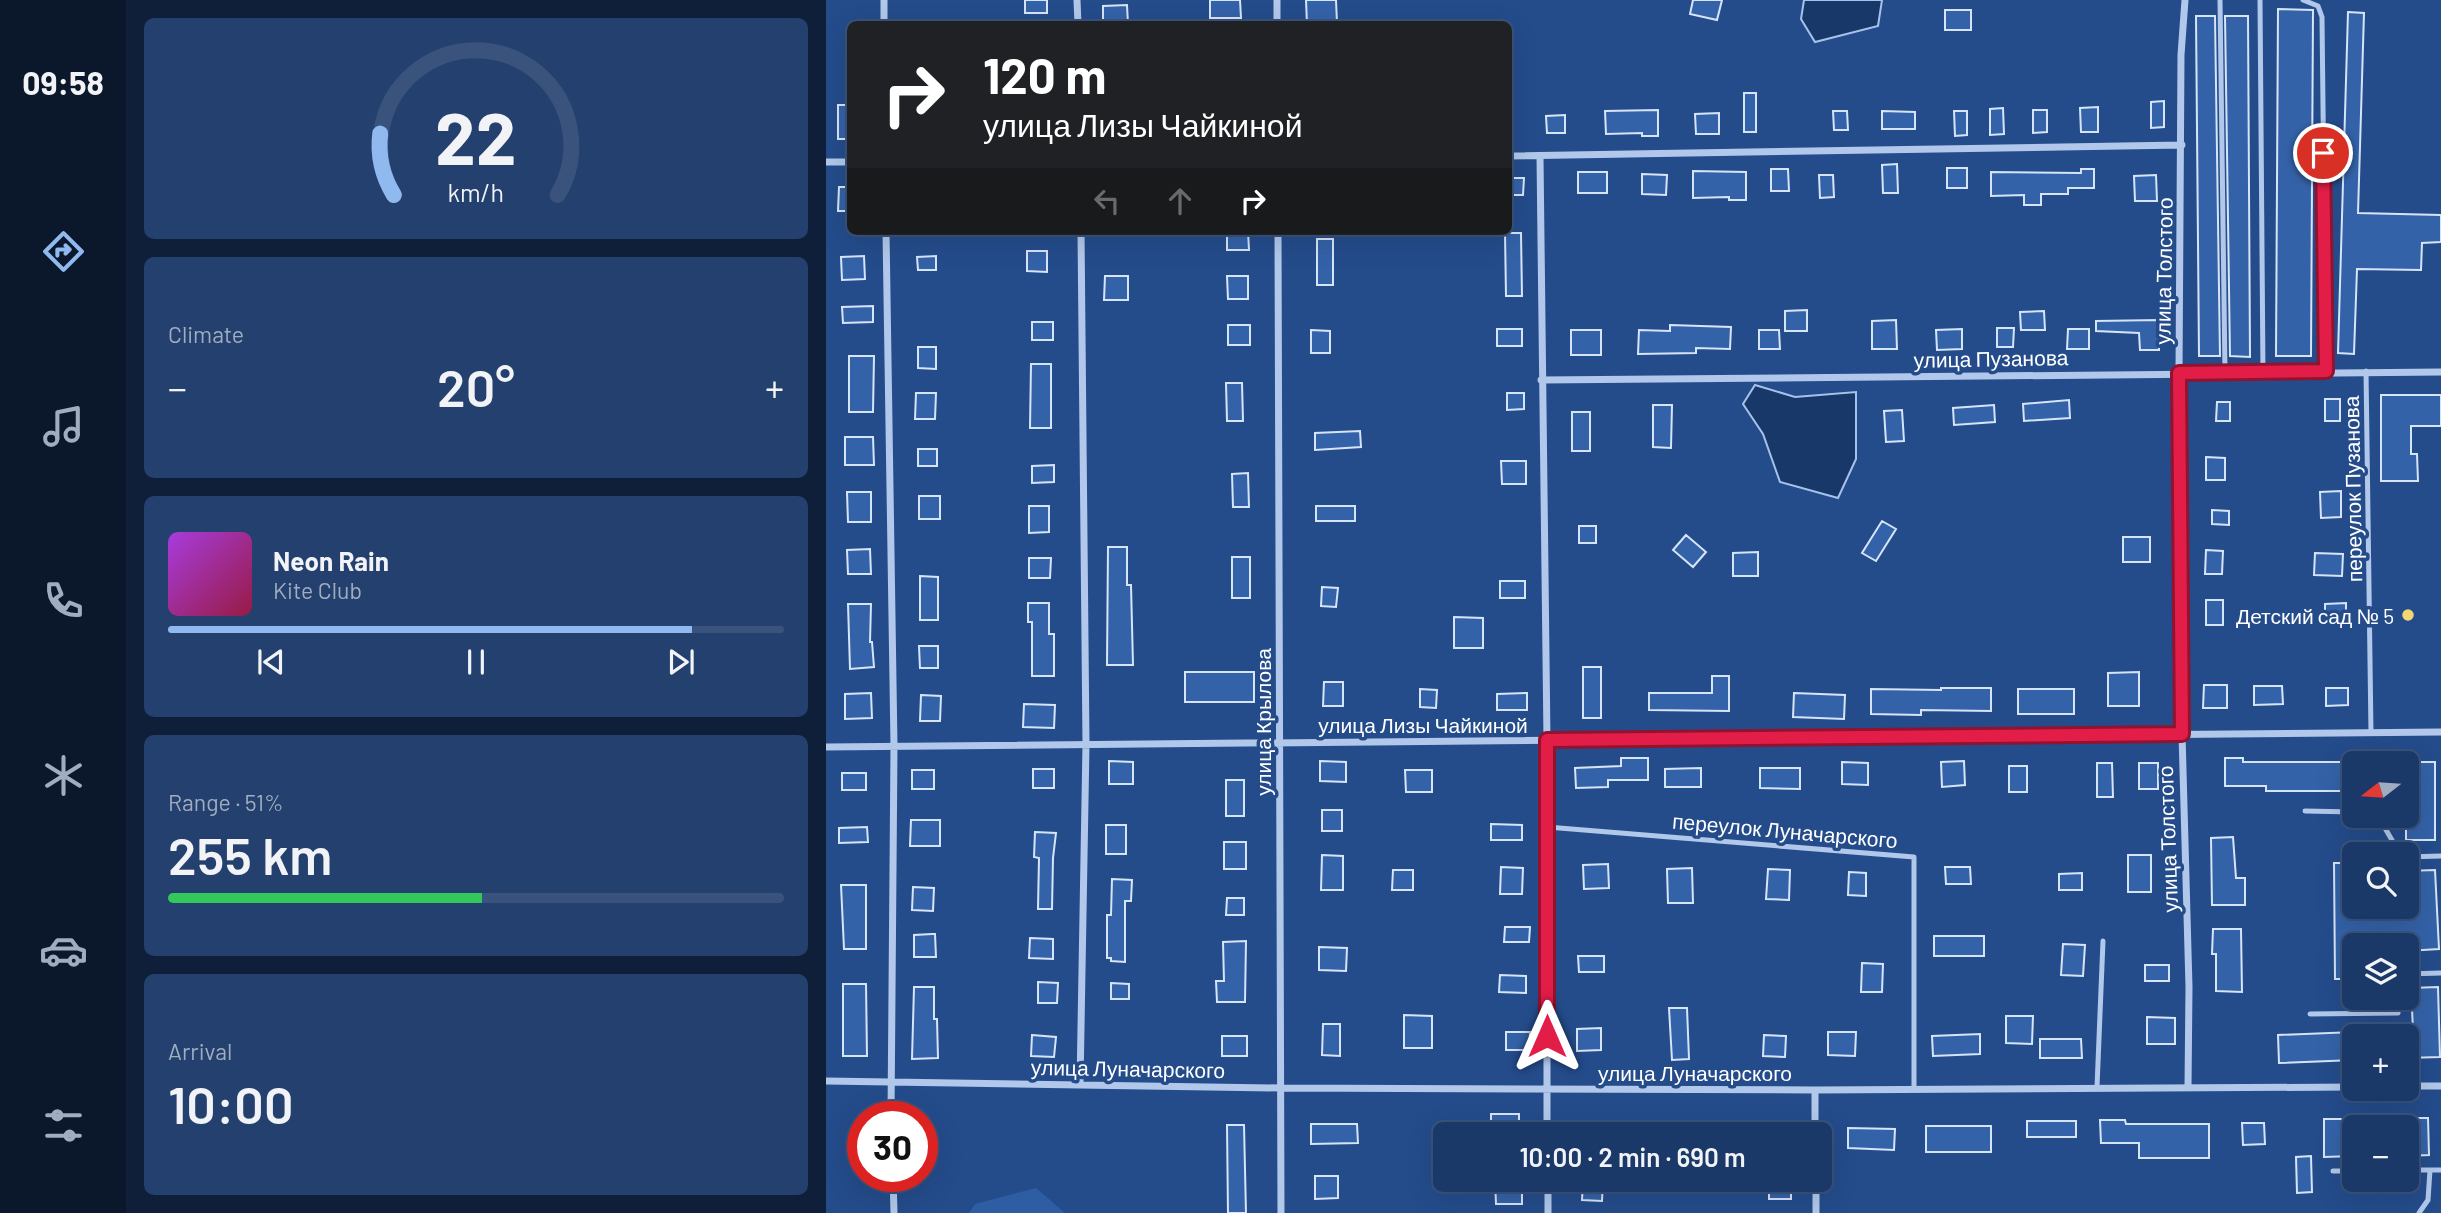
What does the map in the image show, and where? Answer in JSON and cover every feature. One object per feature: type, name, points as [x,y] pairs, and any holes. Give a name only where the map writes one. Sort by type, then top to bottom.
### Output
[{"type":"street","points":[[884,0],[884,21]]},
{"type":"street","points":[[1077,0],[1078,21]]},
{"type":"street","points":[[1277,0],[1277,21]]},
{"type":"street","name":"улица Толстого","points":[[2185,0],[2181,55],[2179,373],[2182,734],[2189,987],[2188,1088]]},
{"type":"street","points":[[1512,156],[2182,145]]},
{"type":"street","points":[[1541,156],[1547,740],[1547,1122]]},
{"type":"street","points":[[826,162],[847,162]]},
{"type":"street","points":[[886,235],[894,746],[891,1101]]},
{"type":"street","points":[[1080,1084],[1086,744],[1081,235]]},
{"type":"street","name":"улица Крылова","points":[[1278,235],[1281,1213]]},
{"type":"street","name":"улица Пузанова","points":[[1542,380],[2441,372]]},
{"type":"street","name":"улица Лизы Чайкиной","points":[[826,747],[2441,732]]},
{"type":"street","name":"улица Луначарского","points":[[826,1081],[1280,1088],[1815,1090],[2342,1087]]},
{"type":"street","points":[[2419,1086],[2441,1086]]},
{"type":"street","points":[[1815,1090],[1815,1122]]},
{"type":"street","points":[[893,1192],[894,1213]]},
{"type":"street","points":[[1548,1192],[1548,1213]]},
{"type":"street","points":[[1816,1192],[1816,1213]]},
{"type":"lane","points":[[2220,0],[2225,373]]},
{"type":"lane","points":[[2260,0],[2263,374]]},
{"type":"lane","points":[[2303,0],[2318,6],[2322,17],[2326,371]]},
{"type":"lane","name":"переулок Пузанова","points":[[2366,371],[2371,733]]},
{"type":"lane","points":[[2305,811],[2342,812]]},
{"type":"lane","name":"переулок Луначарского","points":[[1547,827],[1914,857],[1914,1089]]},
{"type":"lane","points":[[2419,857],[2441,856]]},
{"type":"lane","points":[[2097,1087],[2103,941]]},
{"type":"lane","points":[[2419,974],[2441,973]]},
{"type":"lane","points":[[2310,1014],[2398,1013],[2398,1010]]},
{"type":"lane","points":[[2419,1170],[2441,1170]]},
{"type":"lane","points":[[2419,1213],[2428,1200],[2430,1170]]},
{"type":"lane","points":[[2333,1171],[2342,1171]]},
{"type":"shaded area","points":[[1804,0],[1882,0],[1878,26],[1815,42],[1801,19]]},
{"type":"shaded area","points":[[1755,385],[1795,397],[1856,392],[1856,459],[1838,498],[1780,482],[1763,434],[1743,404]]},
{"type":"shaded area","points":[[1036,1188],[1065,1213],[969,1213],[975,1204]]},
{"type":"building","points":[[1025,0],[1047,0],[1047,13],[1025,13]]},
{"type":"building","points":[[1210,0],[1240,0],[1241,18],[1210,18]]},
{"type":"building","points":[[1306,0],[1336,0],[1337,21],[1307,21]]},
{"type":"building","points":[[1693,0],[1722,0],[1717,20],[1690,14]]},
{"type":"building","points":[[1127,5],[1128,21],[1103,21],[1103,6]]},
{"type":"building","points":[[2278,9],[2313,10],[2311,356],[2276,356]]},
{"type":"building","points":[[1945,10],[1971,10],[1971,30],[1945,30]]},
{"type":"building","points":[[2348,12],[2364,13],[2358,213],[2441,215],[2441,242],[2422,243],[2421,270],[2357,269],[2354,354],[2338,353]]},
{"type":"building","points":[[2196,16],[2215,16],[2220,356],[2199,356]]},
{"type":"building","points":[[2225,16],[2248,16],[2250,357],[2230,356]]},
{"type":"building","points":[[1744,93],[1756,93],[1756,132],[1744,132]]},
{"type":"building","points":[[2164,101],[2164,127],[2151,128],[2151,102]]},
{"type":"building","points":[[838,105],[847,105],[847,139],[838,139]]},
{"type":"building","points":[[2098,107],[2098,132],[2081,132],[2080,108]]},
{"type":"building","points":[[2003,108],[2004,134],[1990,135],[1990,109]]},
{"type":"building","points":[[1658,110],[1658,136],[1642,136],[1642,133],[1606,134],[1605,111]]},
{"type":"building","points":[[2033,110],[2047,110],[2047,132],[2033,133]]},
{"type":"building","points":[[1833,111],[1847,111],[1848,130],[1834,130]]},
{"type":"building","points":[[1882,111],[1915,112],[1915,129],[1882,129]]},
{"type":"building","points":[[1954,111],[1967,111],[1967,135],[1955,136]]},
{"type":"building","points":[[1719,113],[1719,134],[1696,134],[1695,114]]},
{"type":"building","points":[[1565,115],[1565,133],[1547,133],[1546,116]]},
{"type":"building","points":[[1897,164],[1898,193],[1883,193],[1882,165]]},
{"type":"building","points":[[1947,168],[1967,168],[1967,188],[1947,188]]},
{"type":"building","points":[[1771,169],[1788,169],[1789,191],[1771,191]]},
{"type":"building","points":[[2081,169],[2094,169],[2094,188],[2068,188],[2068,194],[2041,194],[2041,205],[2024,205],[2024,195],[1991,196],[1991,172],[2081,173]]},
{"type":"building","points":[[1693,171],[1746,172],[1746,200],[1729,200],[1729,197],[1693,198]]},
{"type":"building","points":[[1578,172],[1607,172],[1607,193],[1578,193]]},
{"type":"building","points":[[1642,174],[1667,175],[1666,195],[1642,194]]},
{"type":"building","points":[[1819,175],[1833,175],[1834,197],[1820,198]]},
{"type":"building","points":[[2156,175],[2157,201],[2135,201],[2134,176]]},
{"type":"building","points":[[1512,178],[1524,178],[1523,195],[1512,195]]},
{"type":"building","points":[[839,187],[847,187],[847,211],[838,211]]},
{"type":"building","points":[[1521,233],[1522,296],[1506,296],[1505,235]]},
{"type":"building","points":[[1227,235],[1248,235],[1249,250],[1227,250]]},
{"type":"building","points":[[1317,239],[1333,239],[1333,285],[1317,285]]},
{"type":"building","points":[[1027,251],[1047,251],[1047,272],[1027,271]]},
{"type":"building","points":[[864,256],[865,279],[842,280],[841,257]]},
{"type":"building","points":[[936,256],[936,270],[918,270],[917,257]]},
{"type":"building","points":[[1105,276],[1128,276],[1128,300],[1104,300]]},
{"type":"building","points":[[1227,276],[1248,276],[1248,299],[1228,299]]},
{"type":"building","points":[[873,306],[873,322],[843,323],[842,307]]},
{"type":"building","points":[[1807,310],[1807,331],[1785,331],[1785,311]]},
{"type":"building","points":[[2044,311],[2045,330],[2021,330],[2020,312]]},
{"type":"building","points":[[1896,320],[1897,349],[1872,349],[1872,321]]},
{"type":"building","points":[[2159,320],[2159,350],[2140,350],[2139,333],[2096,331],[2096,321]]},
{"type":"building","points":[[1032,322],[1053,322],[1053,340],[1032,340]]},
{"type":"building","points":[[1228,325],[1250,325],[1250,345],[1228,345]]},
{"type":"building","points":[[1670,325],[1731,327],[1730,349],[1696,348],[1696,353],[1638,354],[1639,330],[1670,331]]},
{"type":"building","points":[[1997,328],[2014,328],[2013,347],[1997,347]]},
{"type":"building","points":[[1497,329],[1522,329],[1522,346],[1497,346]]},
{"type":"building","points":[[1962,329],[1962,349],[1937,350],[1936,330]]},
{"type":"building","points":[[2068,329],[2089,329],[2089,349],[2067,349]]},
{"type":"building","points":[[1311,330],[1330,331],[1330,353],[1311,353]]},
{"type":"building","points":[[1571,330],[1601,330],[1601,355],[1571,355]]},
{"type":"building","points":[[1759,330],[1779,330],[1780,349],[1759,349]]},
{"type":"building","points":[[918,347],[936,347],[936,369],[918,368]]},
{"type":"building","points":[[849,356],[874,356],[873,412],[849,412]]},
{"type":"building","points":[[1031,364],[1051,364],[1051,428],[1030,428]]},
{"type":"building","points":[[1226,383],[1242,383],[1243,421],[1227,421]]},
{"type":"building","points":[[916,393],[936,393],[935,419],[915,419]]},
{"type":"building","points":[[1507,393],[1524,393],[1524,409],[1507,410]]},
{"type":"building","points":[[2381,395],[2441,395],[2441,426],[2411,426],[2411,454],[2417,454],[2418,481],[2381,481]]},
{"type":"building","points":[[2325,399],[2340,399],[2340,421],[2325,421]]},
{"type":"building","points":[[2069,400],[2070,418],[2024,421],[2023,404]]},
{"type":"building","points":[[2217,402],[2230,402],[2230,421],[2216,421]]},
{"type":"building","points":[[1653,405],[1672,405],[1671,448],[1653,447]]},
{"type":"building","points":[[1994,405],[1995,422],[1954,425],[1953,408]]},
{"type":"building","points":[[1902,410],[1904,441],[1886,442],[1884,411]]},
{"type":"building","points":[[1572,412],[1590,412],[1590,451],[1572,451]]},
{"type":"building","points":[[1360,431],[1361,447],[1315,450],[1315,433]]},
{"type":"building","points":[[845,437],[873,437],[874,465],[845,465]]},
{"type":"building","points":[[918,449],[937,449],[937,466],[918,466]]},
{"type":"building","points":[[2206,457],[2225,458],[2225,480],[2206,480]]},
{"type":"building","points":[[1501,461],[1526,461],[1526,484],[1502,484]]},
{"type":"building","points":[[1054,465],[1054,482],[1032,483],[1032,466]]},
{"type":"building","points":[[1248,473],[1249,507],[1233,507],[1232,474]]},
{"type":"building","points":[[2341,491],[2341,517],[2321,518],[2320,492]]},
{"type":"building","points":[[847,492],[871,492],[871,522],[848,522]]},
{"type":"building","points":[[919,496],[940,496],[940,519],[919,519]]},
{"type":"building","points":[[1029,506],[1049,506],[1049,532],[1029,533]]},
{"type":"building","points":[[1316,506],[1355,506],[1355,521],[1316,521]]},
{"type":"building","points":[[2212,510],[2229,511],[2229,525],[2212,524]]},
{"type":"building","points":[[1882,521],[1896,529],[1876,561],[1862,553]]},
{"type":"building","points":[[1579,526],[1596,526],[1596,543],[1579,543]]},
{"type":"building","points":[[1686,535],[1706,552],[1693,567],[1673,550]]},
{"type":"building","points":[[2123,537],[2150,537],[2150,562],[2123,562]]},
{"type":"building","points":[[1108,547],[1127,547],[1133,665],[1107,665]]},
{"type":"building","points":[[870,549],[871,574],[848,574],[847,550]]},
{"type":"building","points":[[2206,550],[2223,551],[2222,574],[2205,574]]},
{"type":"building","points":[[1758,552],[1758,576],[1733,576],[1733,553]]},
{"type":"building","points":[[2315,553],[2343,554],[2342,576],[2314,575]]},
{"type":"building","points":[[1232,557],[1250,557],[1250,598],[1232,598]]},
{"type":"building","points":[[1029,558],[1051,558],[1050,578],[1029,578]]},
{"type":"building","points":[[920,576],[938,577],[938,620],[920,620]]},
{"type":"building","points":[[1500,581],[1525,581],[1525,598],[1500,598]]},
{"type":"building","points":[[1322,587],[1338,588],[1336,607],[1321,606]]},
{"type":"building","points":[[2206,600],[2223,600],[2223,625],[2206,625]]},
{"type":"building","points":[[1028,603],[1049,603],[1049,634],[1054,634],[1054,676],[1032,676],[1032,622],[1028,622]]},
{"type":"building","points":[[2346,603],[2346,625],[2325,625],[2325,604]]},
{"type":"building","points":[[848,604],[871,604],[870,642],[874,667],[850,669]]},
{"type":"building","points":[[1454,617],[1483,618],[1483,648],[1454,648]]},
{"type":"building","points":[[919,646],[938,646],[938,668],[920,668]]},
{"type":"building","points":[[1583,667],[1601,667],[1601,718],[1583,718]]},
{"type":"building","points":[[1185,672],[1254,672],[1254,702],[1185,702]]},
{"type":"building","points":[[2139,672],[2139,706],[2108,706],[2108,673]]},
{"type":"building","points":[[1712,676],[1729,676],[1729,711],[1649,710],[1649,693],[1712,693]]},
{"type":"building","points":[[1324,682],[1343,682],[1343,706],[1323,706]]},
{"type":"building","points":[[2204,685],[2227,685],[2227,708],[2203,708]]},
{"type":"building","points":[[2254,686],[2282,686],[2283,704],[2254,705]]},
{"type":"building","points":[[1991,688],[1991,711],[1921,710],[1921,715],[1871,714],[1871,689]]},
{"type":"building","points":[[2326,688],[2348,688],[2348,705],[2326,706]]},
{"type":"building","points":[[1420,689],[1437,690],[1436,708],[1420,707]]},
{"type":"building","points":[[2018,689],[2074,689],[2074,714],[2018,714]]},
{"type":"building","points":[[871,693],[872,718],[845,719],[845,694]]},
{"type":"building","points":[[1527,693],[1527,710],[1497,710],[1497,694]]},
{"type":"building","points":[[1794,693],[1845,695],[1844,719],[1793,717]]},
{"type":"building","points":[[921,695],[941,696],[940,721],[920,721]]},
{"type":"building","points":[[1024,704],[1055,705],[1054,728],[1023,727]]},
{"type":"building","points":[[1621,758],[1648,758],[1648,780],[1608,780],[1608,787],[1576,788],[1575,768],[1621,766]]},
{"type":"building","points":[[2225,758],[2243,758],[2243,762],[2342,762],[2342,791],[2266,791],[2266,786],[2225,786]]},
{"type":"building","points":[[1109,761],[1133,762],[1133,784],[1109,784]]},
{"type":"building","points":[[1320,761],[1346,762],[1346,782],[1320,781]]},
{"type":"building","points":[[1964,761],[1965,785],[1942,787],[1941,762]]},
{"type":"building","points":[[1842,762],[1868,763],[1868,785],[1842,784]]},
{"type":"building","points":[[2419,762],[2435,762],[2435,840],[2406,840],[2406,828],[2419,828]]},
{"type":"building","points":[[2097,763],[2112,763],[2113,797],[2097,797]]},
{"type":"building","points":[[2139,763],[2158,763],[2158,789],[2139,789]]},
{"type":"building","points":[[2009,766],[2027,766],[2027,792],[2009,792]]},
{"type":"building","points":[[1701,768],[1701,787],[1665,787],[1665,769]]},
{"type":"building","points":[[1760,768],[1800,768],[1800,789],[1760,788]]},
{"type":"building","points":[[1033,769],[1054,769],[1054,788],[1033,788]]},
{"type":"building","points":[[912,770],[934,770],[934,789],[912,789]]},
{"type":"building","points":[[1405,770],[1432,770],[1432,792],[1406,792]]},
{"type":"building","points":[[842,773],[866,773],[866,790],[842,790]]},
{"type":"building","points":[[1226,780],[1244,780],[1244,816],[1226,816]]},
{"type":"building","points":[[1322,810],[1342,810],[1342,831],[1322,831]]},
{"type":"building","points":[[911,820],[940,820],[940,846],[910,846]]},
{"type":"building","points":[[1491,824],[1522,825],[1522,840],[1491,840]]},
{"type":"building","points":[[1106,825],[1126,825],[1126,854],[1106,854]]},
{"type":"building","points":[[867,827],[868,842],[839,843],[839,828]]},
{"type":"building","points":[[1035,832],[1056,833],[1052,909],[1038,909],[1039,858],[1034,857]]},
{"type":"building","points":[[2233,837],[2236,878],[2245,878],[2245,905],[2212,905],[2211,838]]},
{"type":"building","points":[[1224,842],[1246,842],[1246,869],[1224,869]]},
{"type":"building","points":[[1322,855],[1343,856],[1343,890],[1321,890]]},
{"type":"building","points":[[2128,855],[2151,855],[2151,892],[2128,892]]},
{"type":"building","points":[[2334,863],[2342,863],[2342,919],[2419,919],[2419,871],[2435,870],[2439,949],[2419,950],[2419,933],[2342,933],[2342,979],[2335,979]]},
{"type":"building","points":[[1608,864],[1609,888],[1584,889],[1583,865]]},
{"type":"building","points":[[1501,867],[1523,868],[1522,894],[1500,894]]},
{"type":"building","points":[[1945,867],[1970,867],[1971,884],[1946,884]]},
{"type":"building","points":[[1692,868],[1693,903],[1668,903],[1667,869]]},
{"type":"building","points":[[1768,869],[1790,870],[1789,900],[1766,899]]},
{"type":"building","points":[[1393,870],[1413,870],[1413,890],[1392,890]]},
{"type":"building","points":[[1849,872],[1866,873],[1866,896],[1848,895]]},
{"type":"building","points":[[2082,873],[2082,890],[2059,890],[2059,874]]},
{"type":"building","points":[[1112,879],[1132,880],[1131,901],[1125,901],[1125,962],[1107,958],[1107,915],[1111,915]]},
{"type":"building","points":[[841,885],[866,885],[866,949],[844,949]]},
{"type":"building","points":[[913,887],[934,888],[933,911],[912,910]]},
{"type":"building","points":[[1227,898],[1244,898],[1244,915],[1226,915]]},
{"type":"building","points":[[1505,927],[1530,927],[1529,942],[1504,942]]},
{"type":"building","points":[[2213,929],[2241,929],[2242,992],[2216,991],[2216,954],[2212,954]]},
{"type":"building","points":[[935,934],[936,957],[914,957],[914,935]]},
{"type":"building","points":[[1934,936],[1984,936],[1984,956],[1934,956]]},
{"type":"building","points":[[1030,938],[1053,939],[1053,959],[1029,958]]},
{"type":"building","points":[[1246,941],[1245,1002],[1217,1002],[1216,981],[1224,981],[1223,942]]},
{"type":"building","points":[[2063,944],[2085,945],[2083,976],[2061,975]]},
{"type":"building","points":[[1319,947],[1347,948],[1346,971],[1319,970]]},
{"type":"building","points":[[1578,956],[1604,956],[1604,972],[1579,972]]},
{"type":"building","points":[[1862,963],[1883,964],[1882,992],[1861,992]]},
{"type":"building","points":[[2145,965],[2169,965],[2169,981],[2145,981]]},
{"type":"building","points":[[1500,975],[1526,976],[1526,993],[1499,992]]},
{"type":"building","points":[[1038,982],[1058,983],[1057,1003],[1038,1003]]},
{"type":"building","points":[[1111,983],[1129,984],[1129,999],[1111,999]]},
{"type":"building","points":[[843,984],[866,984],[867,1056],[843,1056]]},
{"type":"building","points":[[914,987],[934,987],[938,1058],[912,1059]]},
{"type":"building","points":[[2438,987],[2440,1057],[2419,1058],[2419,1024],[2413,1024],[2412,1010],[2419,1010],[2419,988]]},
{"type":"building","points":[[1669,1008],[1687,1008],[1689,1059],[1672,1060]]},
{"type":"building","points":[[1404,1015],[1432,1016],[1432,1048],[1404,1048]]},
{"type":"building","points":[[2006,1016],[2033,1016],[2032,1044],[2006,1043]]},
{"type":"building","points":[[2147,1017],[2175,1018],[2175,1044],[2147,1044]]},
{"type":"building","points":[[1323,1024],[1340,1024],[1340,1056],[1322,1055]]},
{"type":"building","points":[[1601,1028],[1601,1050],[1577,1051],[1577,1029]]},
{"type":"building","points":[[1506,1032],[1530,1032],[1529,1050],[1506,1050]]},
{"type":"building","points":[[1828,1032],[1856,1032],[1855,1056],[1828,1055]]},
{"type":"building","points":[[2342,1032],[2342,1060],[2279,1063],[2278,1035]]},
{"type":"building","points":[[1980,1034],[1980,1054],[1933,1056],[1932,1036]]},
{"type":"building","points":[[1032,1035],[1056,1037],[1054,1057],[1031,1056]]},
{"type":"building","points":[[1764,1035],[1786,1036],[1785,1057],[1763,1056]]},
{"type":"building","points":[[1222,1036],[1247,1036],[1247,1056],[1222,1056]]},
{"type":"building","points":[[2040,1039],[2081,1039],[2082,1058],[2040,1058]]},
{"type":"building","points":[[1491,1114],[1519,1114],[1519,1122],[1491,1122]]},
{"type":"building","points":[[2419,1118],[2428,1118],[2429,1155],[2419,1155]]},
{"type":"building","points":[[2324,1119],[2342,1119],[2342,1156],[2324,1157]]},
{"type":"building","points":[[2100,1120],[2125,1120],[2126,1124],[2209,1124],[2209,1158],[2139,1158],[2139,1143],[2101,1143]]},
{"type":"building","points":[[2027,1121],[2076,1121],[2076,1137],[2027,1137]]},
{"type":"building","points":[[2242,1123],[2264,1123],[2265,1144],[2243,1145]]},
{"type":"building","points":[[1311,1124],[1357,1124],[1358,1143],[1311,1144]]},
{"type":"building","points":[[1227,1125],[1244,1125],[1246,1213],[1228,1213]]},
{"type":"building","points":[[1926,1126],[1991,1126],[1991,1152],[1926,1152]]},
{"type":"building","points":[[1848,1128],[1895,1129],[1894,1150],[1848,1148]]},
{"type":"building","points":[[2311,1156],[2312,1192],[2297,1193],[2296,1157]]},
{"type":"building","points":[[1315,1176],[1338,1176],[1338,1198],[1315,1199]]},
{"type":"building","points":[[1496,1192],[1522,1192],[1522,1204],[1496,1204]]},
{"type":"building","points":[[1582,1192],[1602,1192],[1602,1201],[1582,1200]]},
{"type":"building","points":[[1769,1192],[1791,1192],[1791,1199],[1769,1199]]},
{"type":"place","name":"Детский сад № 5","points":[[2408,615]]},
{"type":"route","points":[[1547,1036],[1547,740],[2182,734],[2179,373],[2263,374],[2326,371],[2323,153]]}]
